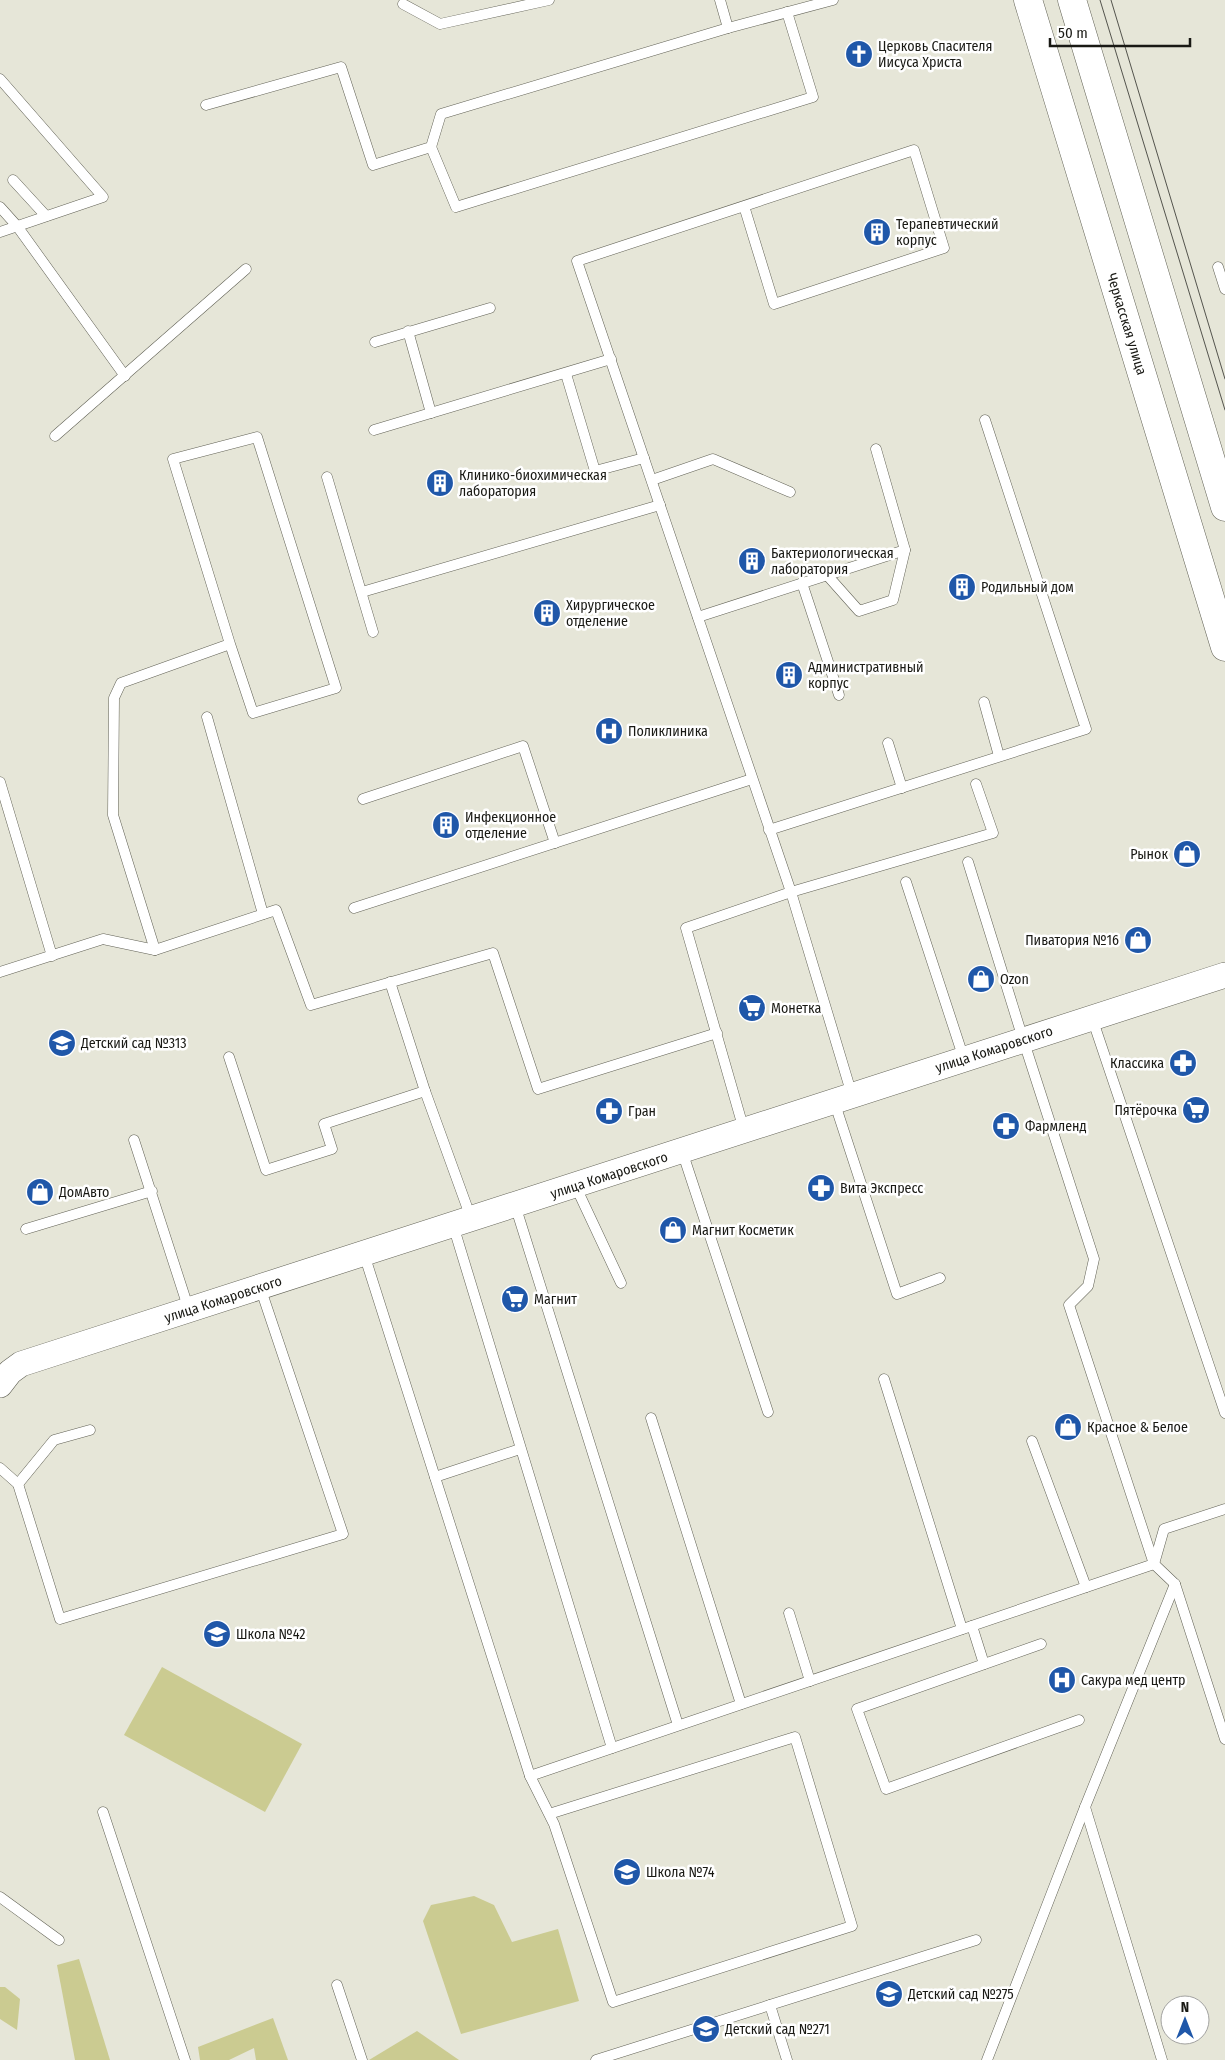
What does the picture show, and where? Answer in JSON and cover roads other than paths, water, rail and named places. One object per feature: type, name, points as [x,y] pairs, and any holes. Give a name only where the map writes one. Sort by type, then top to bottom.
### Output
[{"type":"main road","name":"Черкасская улица","points":[[1028,0],[1225,647]]},
{"type":"main road","points":[[1072,0],[1225,507]]},
{"type":"street","name":"улица Комаровского","points":[[0,1385],[10,1372],[21,1364],[1225,975]]},
{"type":"lane","points":[[404,4],[440,24],[550,0]]},
{"type":"lane","points":[[720,0],[728,28]]},
{"type":"lane","points":[[787,12],[813,97],[456,207],[431,147],[441,114],[728,28],[787,12],[833,0]]},
{"type":"lane","points":[[206,105],[341,67],[374,165],[431,147]]},
{"type":"lane","points":[[0,79],[103,197],[0,232]]},
{"type":"lane","points":[[744,206],[774,304],[944,248],[914,150],[577,261],[791,892],[843,1098],[897,1294],[940,1278]]},
{"type":"lane","points":[[13,180],[46,216]]},
{"type":"lane","points":[[0,207],[17,226],[125,376]]},
{"type":"lane","points":[[1218,267],[1225,289]]},
{"type":"lane","points":[[55,436],[246,269]]},
{"type":"lane","points":[[375,342],[490,308]]},
{"type":"lane","points":[[408,331],[431,413]]},
{"type":"lane","points":[[374,430],[611,359]]},
{"type":"lane","points":[[566,374],[595,471],[644,458]]},
{"type":"lane","points":[[769,830],[1086,729],[985,420]]},
{"type":"lane","points":[[257,437],[336,688],[252,713],[230,644],[174,459],[257,437]]},
{"type":"lane","points":[[827,575],[859,611],[893,600],[905,550],[876,449]]},
{"type":"lane","points":[[652,480],[713,459],[790,492]]},
{"type":"lane","points":[[327,477],[374,632]]},
{"type":"lane","points":[[362,592],[660,505]]},
{"type":"lane","points":[[698,617],[905,550]]},
{"type":"lane","points":[[802,583],[839,695]]},
{"type":"lane","points":[[155,950],[113,815],[114,698],[121,683],[230,644]]},
{"type":"lane","points":[[984,702],[1000,756]]},
{"type":"lane","points":[[207,717],[264,914]]},
{"type":"lane","points":[[888,743],[902,788]]},
{"type":"lane","points":[[363,799],[523,746],[555,843]]},
{"type":"lane","points":[[354,908],[752,779]]},
{"type":"lane","points":[[0,782],[52,956]]},
{"type":"lane","points":[[744,1130],[686,928],[791,892],[993,833],[976,784]]},
{"type":"lane","points":[[968,862],[1094,1259],[1088,1286],[1069,1305],[1154,1564],[1175,1584],[1225,1739]]},
{"type":"lane","points":[[906,882],[964,1059]]},
{"type":"lane","points":[[0,972],[103,939],[155,950],[276,910],[311,1005],[493,953],[538,1089],[717,1033]]},
{"type":"lane","points":[[390,982],[426,1091],[462,1221],[520,1449],[612,1748]]},
{"type":"lane","points":[[1092,1017],[1225,1413]]},
{"type":"lane","points":[[229,1057],[266,1170],[332,1149],[324,1124],[426,1091]]},
{"type":"lane","points":[[134,1140],[189,1310]]},
{"type":"lane","points":[[682,1151],[768,1412]]},
{"type":"lane","points":[[575,1185],[621,1283]]},
{"type":"lane","points":[[26,1229],[152,1191]]},
{"type":"lane","points":[[515,1204],[678,1725]]},
{"type":"lane","points":[[364,1253],[530,1776],[548,1814],[613,2002],[852,1926],[795,1737],[548,1814]]},
{"type":"lane","points":[[0,1468],[18,1484],[60,1619],[342,1534],[260,1287]]},
{"type":"lane","points":[[884,1379],[962,1629]]},
{"type":"lane","points":[[651,1418],[741,1704]]},
{"type":"lane","points":[[18,1484],[54,1440],[90,1430]]},
{"type":"lane","points":[[1032,1441],[1086,1587]]},
{"type":"lane","points":[[435,1477],[520,1449]]},
{"type":"lane","points":[[1154,1564],[1164,1529],[1225,1509]]},
{"type":"lane","points":[[530,1776],[1154,1564]]},
{"type":"lane","points":[[987,2060],[1085,1807],[1175,1584]]},
{"type":"lane","points":[[789,1613],[810,1681]]},
{"type":"lane","points":[[972,1626],[984,1664]]},
{"type":"lane","points":[[1041,1644],[858,1709],[886,1789],[1079,1720]]},
{"type":"lane","points":[[1085,1807],[1162,2060]]},
{"type":"lane","points":[[103,1812],[185,2060]]},
{"type":"lane","points":[[0,1897],[59,1940]]},
{"type":"lane","points":[[596,2060],[976,1940]]},
{"type":"lane","points":[[337,1985],[362,2060]]},
{"type":"lane","points":[[770,2005],[787,2060]]},
{"type":"tram line","points":[[1100,0],[1225,410]]},
{"type":"tram line","points":[[1111,0],[1225,379]]},
{"type":"place","name":"Церковь Спасителя Иисуса Христа","points":[[859,54]]},
{"type":"place","name":"Терапевтический корпус","points":[[877,232]]},
{"type":"place","name":"Клинико-биохимическая лаборатория","points":[[440,483]]},
{"type":"place","name":"Бактериологическая лаборатория","points":[[752,561]]},
{"type":"place","name":"Родильный дом","points":[[962,587]]},
{"type":"place","name":"Хирургическое отделение","points":[[547,613]]},
{"type":"place","name":"Административный корпус","points":[[789,675]]},
{"type":"place","name":"Поликлиника","points":[[609,731]]},
{"type":"place","name":"Инфекционное отделение","points":[[446,825]]},
{"type":"place","name":"Рынок","points":[[1187,854]]},
{"type":"place","name":"Пиватория №16","points":[[1138,940]]},
{"type":"place","name":"Ozon","points":[[981,979]]},
{"type":"place","name":"Монетка","points":[[752,1008]]},
{"type":"place","name":"Детский сад №313","points":[[62,1043]]},
{"type":"place","name":"Классика","points":[[1183,1063]]},
{"type":"place","name":"Пятёрочка","points":[[1196,1110]]},
{"type":"place","name":"Гран","points":[[609,1111]]},
{"type":"place","name":"Фармленд","points":[[1006,1126]]},
{"type":"place","name":"Вита Экспресс","points":[[821,1188]]},
{"type":"place","name":"ДомАвто","points":[[40,1192]]},
{"type":"place","name":"Магнит Косметик","points":[[673,1230]]},
{"type":"place","name":"Магнит","points":[[515,1299]]},
{"type":"place","name":"Красное & Белое","points":[[1068,1427]]},
{"type":"place","name":"Школа №42","points":[[217,1634]]},
{"type":"place","name":"Сакура мед центр","points":[[1062,1680]]},
{"type":"place","name":"Школа №74","points":[[627,1872]]},
{"type":"place","name":"Детский сад №275","points":[[889,1994]]},
{"type":"place","name":"Детский сад №271","points":[[706,2029]]}]
